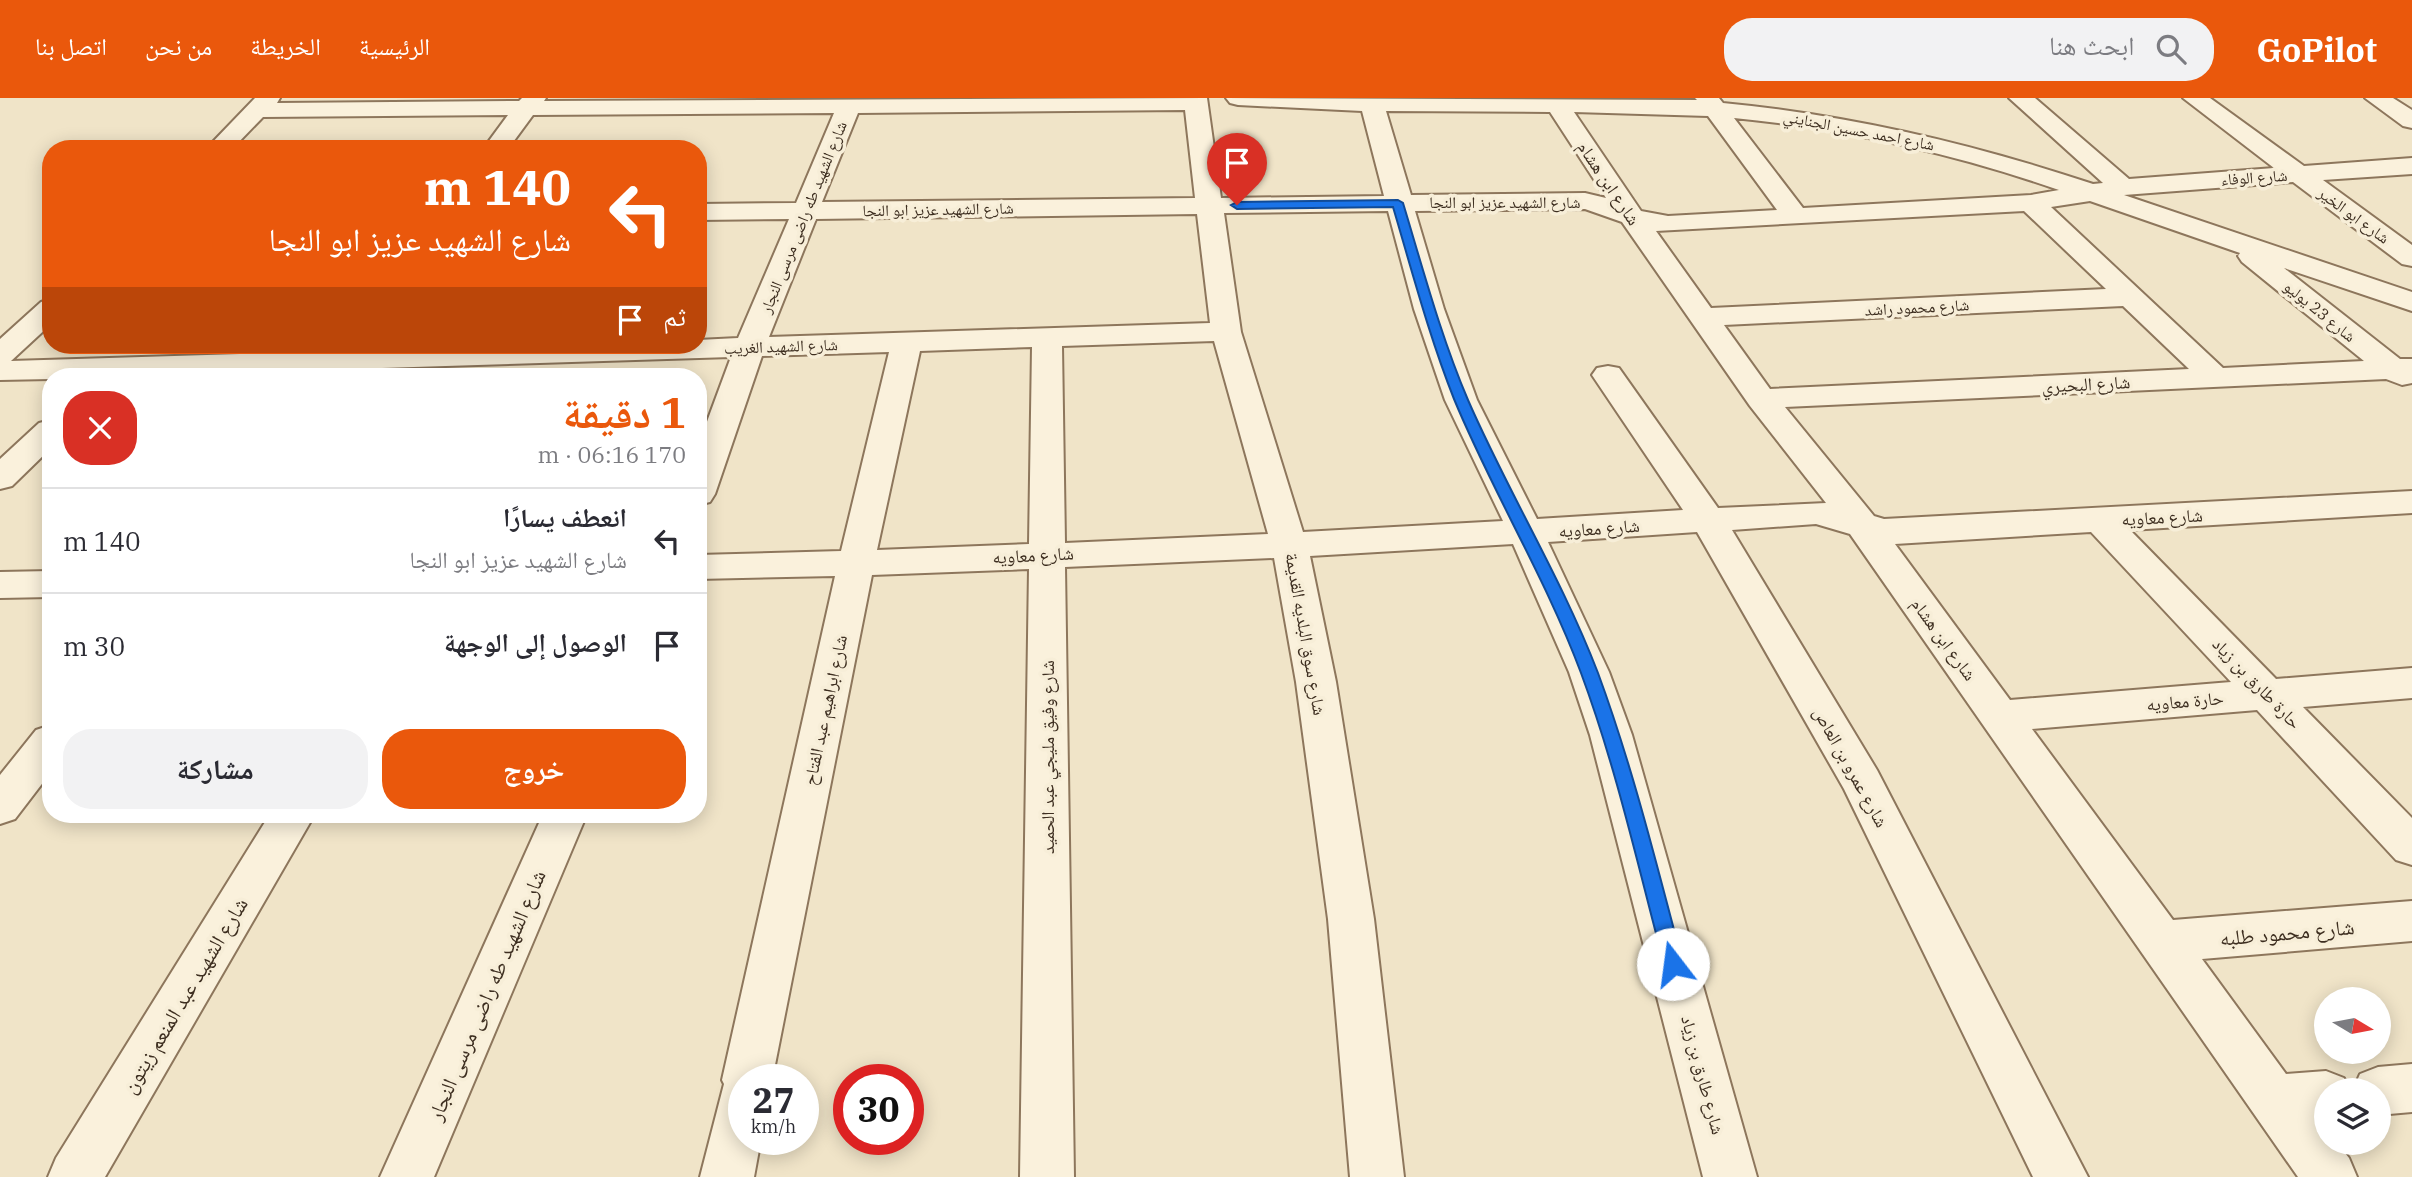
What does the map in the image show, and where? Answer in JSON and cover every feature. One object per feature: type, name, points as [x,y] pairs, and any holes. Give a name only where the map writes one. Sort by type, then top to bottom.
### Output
[{"type":"street","name":"شارع احمد حسين الجنايني","points":[[1238,98],[1372,104],[1711,103],[1863,129],[1940,146],[2096,192],[2412,302]]},
{"type":"street","points":[[2021,98],[2123,187]]},
{"type":"street","name":"شارع ابو الخير","points":[[2195,98],[2412,258]]},
{"type":"street","points":[[2376,98],[2412,121]]},
{"type":"street","points":[[227,140],[263,104],[1195,100]]},
{"type":"street","name":"شارع سوق البلديه القديمة","points":[[1195,100],[1226,332],[1289,543],[1316,682],[1351,919],[1377,1177]]},
{"type":"street","name":"شارع الشهيد طه راضى مرسى النجار","points":[[707,469],[750,347],[850,102]]},
{"type":"street","points":[[502,140],[530,103]]},
{"type":"street","points":[[1711,103],[1795,216]]},
{"type":"street","name":"شارع طارق بن زياد","points":[[1372,104],[1429,309],[1461,400],[1526,532],[1589,672],[1611,735],[1730,1177]]},
{"type":"street","name":"شارع ابن هشام","points":[[1556,104],[1761,399],[1863,526],[2330,1177]]},
{"type":"street","name":"شارع الوفاء","points":[[2096,192],[2123,187],[2412,166]]},
{"type":"street","name":"شارع الشهيد عزيز ابو النجا","points":[[707,212],[1584,201],[1606,206],[1648,223],[1668,224],[2031,203],[2096,192]]},
{"type":"street","points":[[2031,203],[2216,378]]},
{"type":"street","name":"شارع 23 يوليو","points":[[2228,237],[2406,373]]},
{"type":"street","name":"شارع محمود راشد","points":[[1703,317],[2132,297]]},
{"type":"street","points":[[0,355],[42,316]]},
{"type":"street","name":"شارع الشهيد الغريب","points":[[707,351],[750,347],[1226,332]]},
{"type":"street","name":"شارع وفيق مليجي عبد الحميد","points":[[1047,1177],[1048,338]]},
{"type":"street","name":"شارع ابراهيم عبد الفتاح","points":[[750,1064],[856,564],[907,342]]},
{"type":"street","name":"شارع الشهيد الغريب","points":[[187,368],[336,360],[550,365],[672,354]]},
{"type":"street","name":"شارع الشهيد الغريب","points":[[0,371],[42,371]]},
{"type":"street","name":"شارع البحيري","points":[[1761,399],[2216,378],[2406,373]]},
{"type":"street","name":"شارع عمرو بن العاص","points":[[1608,375],[1708,520],[1862,782],[2061,1177]]},
{"type":"street","points":[[0,478],[42,438]]},
{"type":"street","name":"شارع معاويه","points":[[707,567],[856,564],[1526,532],[1816,513],[1833,514],[1863,526],[1894,532],[2412,502]]},
{"type":"street","name":"حارة طارق بن زياد","points":[[2101,521],[2412,847]]},
{"type":"street","points":[[0,585],[42,584]]},
{"type":"street","name":"حارة معاويه","points":[[1999,716],[2412,682]]},
{"type":"street","points":[[0,807],[42,753]]},
{"type":"street","name":"شارع الشهيد عبد المنعم زيتون","points":[[75,1177],[288,823]]},
{"type":"street","name":"شارع الشهيد طه راضى مرسى النجار","points":[[407,1177],[561,823]]},
{"type":"street","name":"شارع محمود طلبه","points":[[2161,942],[2412,921]]},
{"type":"street","points":[[2391,1090],[2412,1088]]},
{"type":"street","points":[[2274,1099],[2314,1096]]},
{"type":"street","points":[[727,1177],[732,1155]]},
{"type":"route","points":[[1237,205],[1398,203],[1429,309],[1461,400],[1526,532],[1589,672],[1631,803],[1673,964]]}]
